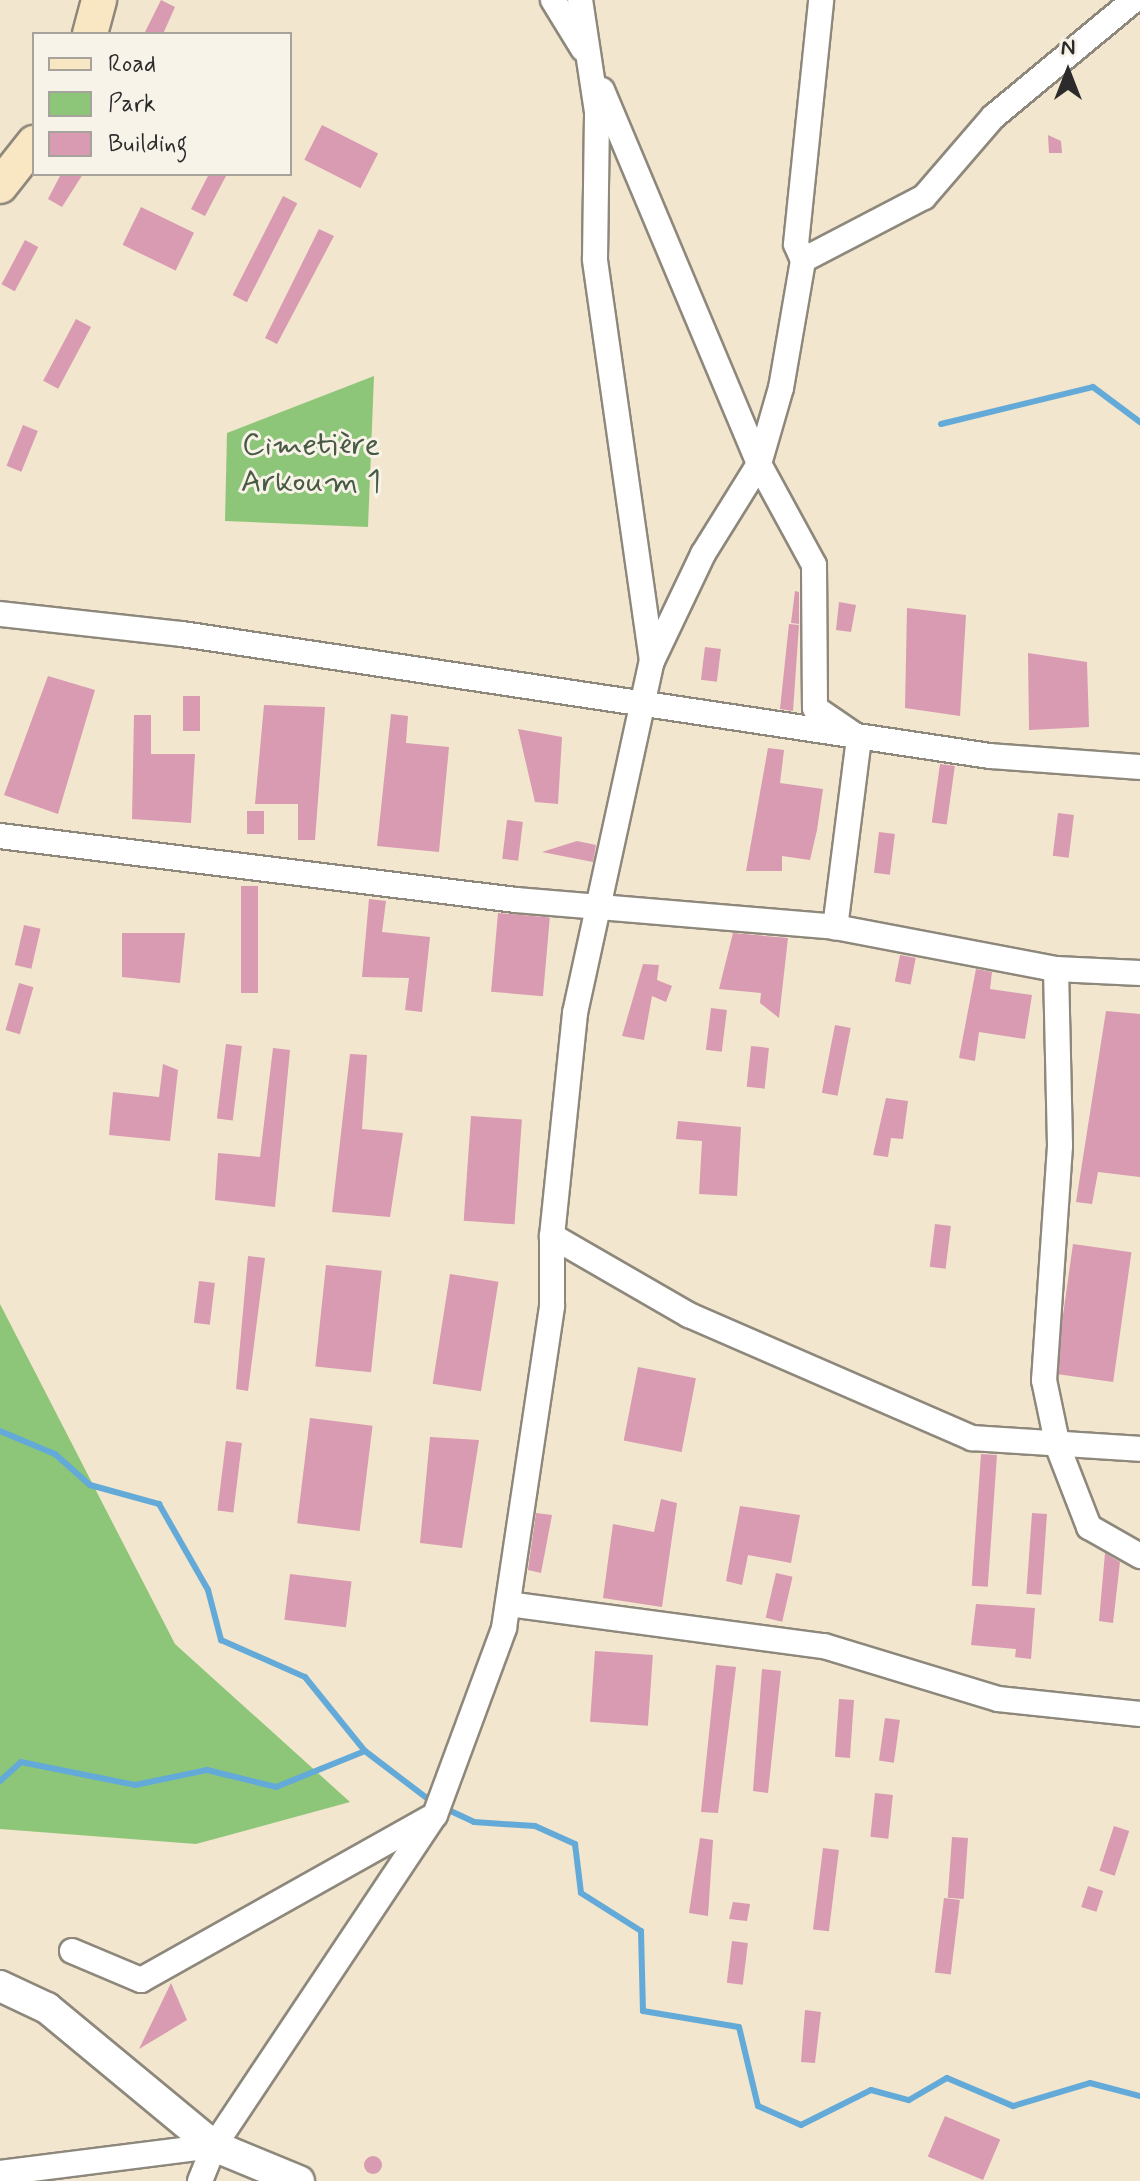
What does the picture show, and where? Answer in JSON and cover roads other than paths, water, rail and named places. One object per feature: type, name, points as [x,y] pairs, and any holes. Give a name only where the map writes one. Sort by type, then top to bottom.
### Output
[{"type":"main road","points":[[91,32],[99,0]]},
{"type":"main road","points":[[0,186],[32,146]]},
{"type":"street","points":[[553,0],[589,60],[759,464],[814,565],[815,708],[859,738]]},
{"type":"street","points":[[580,0],[597,112],[595,259],[652,661]]},
{"type":"street","points":[[200,2181],[214,2146],[435,1815],[508,1604],[552,1306],[552,1236],[575,1013],[652,661],[703,554],[759,464],[781,388],[803,260],[796,244],[821,0]]},
{"type":"street","points":[[803,260],[924,197],[993,117],[1134,0]]},
{"type":"street","points":[[0,614],[182,634],[641,709],[859,738],[1140,767]]},
{"type":"street","points":[[835,927],[859,738]]},
{"type":"street","points":[[0,836],[599,905],[835,927],[1056,969],[1140,973]]},
{"type":"street","points":[[1056,969],[1060,1146],[1044,1380],[1058,1447],[1089,1527],[1140,1556]]},
{"type":"street","points":[[552,1236],[689,1315],[972,1438],[1058,1447],[1140,1449]]},
{"type":"street","points":[[508,1604],[824,1646],[998,1699],[1140,1714]]},
{"type":"street","points":[[72,1951],[141,1980],[435,1815]]},
{"type":"street","points":[[0,1986],[47,2008],[214,2146]]},
{"type":"street","points":[[0,2173],[214,2146],[247,2154],[299,2181]]},
{"type":"waterway","points":[[941,424],[1093,387],[1140,422]]},
{"type":"waterway","points":[[0,1431],[55,1454],[90,1485],[159,1504],[208,1590],[221,1640],[305,1677],[365,1751],[432,1802]]},
{"type":"waterway","points":[[0,1781],[21,1762],[135,1785],[207,1770],[276,1787],[365,1751]]},
{"type":"waterway","points":[[442,1807],[474,1822],[535,1826],[575,1844],[581,1893],[641,1931],[643,2011],[739,2027],[758,2106],[801,2125],[871,2090],[909,2100],[947,2078],[1013,2106],[1090,2083],[1140,2096]]},
{"type":"park label","name":"Cimetière Arkoum 1","points":[[311,464]]}]
